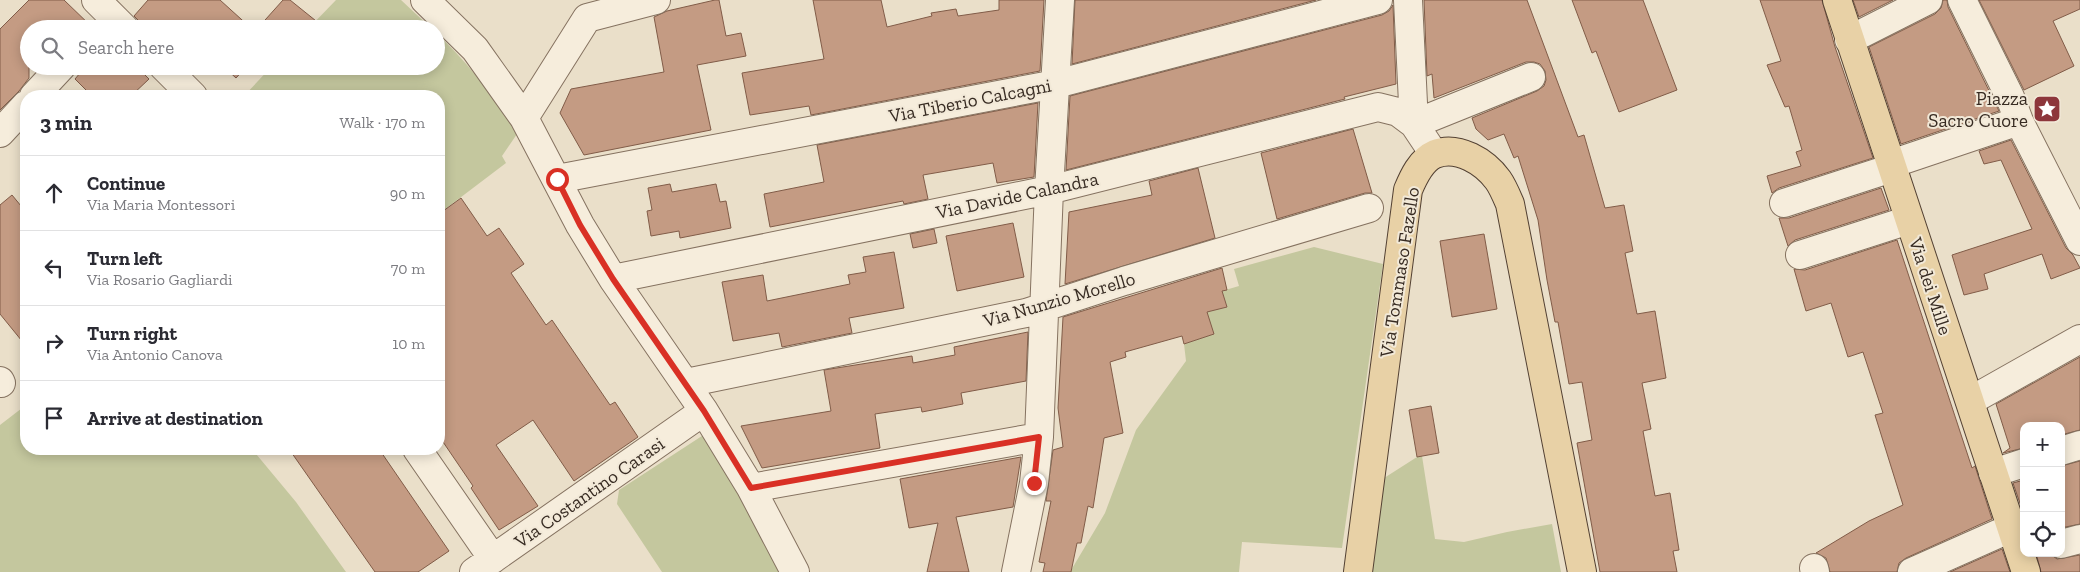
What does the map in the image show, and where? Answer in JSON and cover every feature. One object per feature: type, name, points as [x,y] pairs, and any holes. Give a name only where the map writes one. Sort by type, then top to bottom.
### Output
[{"type":"main road","name":"Via dei Mille","points":[[1837,0],[2011,528],[2025,560]]},
{"type":"main road","points":[[1434,154],[1449,151],[1465,154],[1484,165],[1499,181],[1510,204],[1582,572]]},
{"type":"main road","name":"Via Tommaso Fazello","points":[[1358,572],[1408,190],[1416,171],[1434,154]]},
{"type":"street","points":[[425,0],[475,49],[524,118],[580,225],[613,279],[704,411],[751,488],[795,572]]},
{"type":"street","points":[[524,118],[592,9],[656,0]]},
{"type":"street","points":[[1016,572],[1034,483],[1039,437],[1049,190],[1060,0]]},
{"type":"street","name":"Via Tiberio Calcagni","points":[[557,179],[1056,84],[1378,0]]},
{"type":"street","points":[[1408,0],[1414,124],[1434,154]]},
{"type":"street","points":[[1849,40],[1928,0]]},
{"type":"street","points":[[1962,0],[2019,121],[2080,240]]},
{"type":"street","points":[[40,90],[54,75]]},
{"type":"street","points":[[171,75],[187,90]]},
{"type":"street","points":[[1414,124],[1531,77]]},
{"type":"street","name":"Via Davide Calandra","points":[[613,279],[1049,190],[1378,107],[1398,112],[1414,124]]},
{"type":"street","points":[[0,133],[20,111]]},
{"type":"street","points":[[1784,203],[2019,121]]},
{"type":"street","name":"Via Nunzio Morello","points":[[686,383],[1045,307],[1124,281],[1369,208]]},
{"type":"street","points":[[1800,255],[1909,220]]},
{"type":"street","points":[[1970,401],[2080,338]]},
{"type":"street","name":"Via Costantino Carasi","points":[[483,566],[704,411]]},
{"type":"street","points":[[751,488],[1039,437]]},
{"type":"street","points":[[2065,450],[2080,445]]},
{"type":"street","points":[[420,455],[483,566]]},
{"type":"street","points":[[1993,473],[2020,464]]},
{"type":"street","points":[[1912,572],[2011,528]]},
{"type":"street","points":[[2065,543],[2080,539]]},
{"type":"green space","points":[[336,0],[401,0],[422,20],[317,20]]},
{"type":"green space","points":[[445,42],[480,80],[517,134],[502,156],[506,163],[445,209],[445,90],[250,90],[264,75],[445,75]]},
{"type":"green space","points":[[1314,247],[1383,264],[1342,548],[1242,542],[1239,572],[1070,572],[1105,513],[1136,430],[1186,361],[1184,344],[1213,334],[1207,312],[1227,307],[1222,291],[1239,286],[1234,269]]},
{"type":"green space","points":[[20,410],[20,455],[257,455],[296,502],[346,572],[0,572],[0,425]]},
{"type":"green space","points":[[705,434],[770,552],[779,572],[662,572],[617,504],[619,490]]},
{"type":"green space","points":[[1422,456],[1435,539],[1464,542],[1552,524],[1561,572],[1371,572],[1381,480],[1417,457]]},
{"type":"building","points":[[29,0],[64,0],[85,20],[20,20],[20,75],[29,75],[29,78],[0,110],[0,29]]},
{"type":"building","points":[[148,0],[220,0],[242,20],[138,20],[134,16]]},
{"type":"building","points":[[283,0],[290,0],[315,20],[265,20]]},
{"type":"building","points":[[719,0],[726,36],[741,33],[746,56],[697,65],[711,130],[584,155],[560,113],[571,89],[664,72],[654,17],[667,11]]},
{"type":"building","points":[[813,0],[881,0],[887,27],[932,16],[931,13],[956,9],[958,16],[999,10],[999,0],[1044,0],[1040,71],[811,115],[809,106],[750,115],[742,73],[824,59]]},
{"type":"building","points":[[1075,0],[1316,0],[1072,64]]},
{"type":"building","points":[[1424,0],[1527,0],[1578,137],[1584,135],[1605,208],[1624,205],[1633,251],[1625,253],[1637,314],[1655,311],[1666,378],[1642,383],[1651,429],[1643,431],[1655,496],[1670,493],[1679,550],[1673,551],[1677,572],[1600,572],[1577,443],[1592,440],[1582,382],[1569,384],[1558,322],[1555,322],[1547,280],[1538,220],[1518,156],[1514,158],[1504,134],[1488,140],[1476,129],[1472,118],[1537,91],[1544,86],[1546,80],[1545,71],[1540,64],[1526,62],[1434,98],[1432,74],[1427,76]]},
{"type":"building","points":[[1572,0],[1643,0],[1677,90],[1619,112],[1596,51],[1592,53]]},
{"type":"building","points":[[1760,0],[1822,0],[1835,47],[1873,158],[1779,188],[1772,193],[1767,176],[1801,166],[1796,152],[1802,150],[1789,106],[1785,107],[1767,65],[1781,61]]},
{"type":"building","points":[[1853,0],[1893,0],[1859,17]]},
{"type":"building","points":[[1943,0],[1947,0],[1948,7],[1999,111],[1901,144],[1869,47],[1935,14],[1941,8]]},
{"type":"building","points":[[1979,0],[2080,0],[2080,9],[2053,21],[2074,66],[2024,90]]},
{"type":"building","points":[[1393,5],[1396,84],[1344,97],[1345,99],[1066,170],[1070,96],[1382,15],[1389,11]]},
{"type":"building","points":[[78,75],[145,75],[149,79],[137,90],[86,90],[75,79]]},
{"type":"building","points":[[1038,103],[1034,177],[997,183],[993,163],[923,175],[928,199],[904,204],[903,201],[770,227],[764,194],[824,182],[817,145]]},
{"type":"building","points":[[1353,129],[1372,193],[1365,193],[1277,219],[1261,153]]},
{"type":"building","points":[[2011,140],[2066,248],[2073,255],[2080,268],[2051,279],[2042,254],[1984,274],[1988,289],[1964,295],[1952,255],[2032,229],[2001,160],[1984,164],[1979,151]]},
{"type":"building","points":[[1198,168],[1215,238],[1065,284],[1069,212],[1152,195],[1149,181]]},
{"type":"building","points":[[670,184],[672,192],[716,184],[720,202],[726,201],[731,228],[680,238],[679,231],[651,236],[647,211],[652,210],[648,188]]},
{"type":"building","points":[[1881,188],[1889,210],[1795,240],[1788,246],[1779,218],[1789,218]]},
{"type":"building","points":[[12,195],[20,205],[20,339],[0,314],[0,205]]},
{"type":"building","points":[[461,198],[487,236],[499,228],[524,264],[511,273],[546,325],[552,320],[610,405],[615,402],[638,437],[574,481],[533,420],[496,445],[538,506],[499,530],[471,488],[473,486],[445,445],[445,210]]},
{"type":"building","points":[[1013,223],[1024,277],[957,291],[946,236]]},
{"type":"building","points":[[934,229],[937,243],[913,248],[910,234]]},
{"type":"building","points":[[1484,234],[1497,309],[1452,317],[1440,241]]},
{"type":"building","points":[[1897,240],[1972,468],[1975,466],[1992,519],[1906,558],[1899,563],[1897,572],[1830,572],[1826,558],[1816,553],[1869,521],[1903,505],[1875,415],[1883,413],[1863,352],[1848,357],[1831,303],[1806,311],[1794,269],[1805,270]]},
{"type":"building","points":[[894,252],[904,308],[849,318],[852,333],[782,347],[779,333],[733,341],[722,282],[763,275],[767,301],[850,284],[848,275],[866,272],[863,257]]},
{"type":"building","points":[[1222,268],[1227,290],[1222,291],[1227,307],[1207,312],[1214,334],[1184,344],[1182,336],[1125,352],[1126,357],[1110,362],[1123,433],[1104,438],[1093,508],[1088,506],[1081,543],[1077,543],[1071,572],[1043,572],[1045,563],[1039,562],[1051,501],[1046,501],[1053,450],[1063,447],[1058,408],[1063,317]]},
{"type":"building","points":[[1028,332],[1026,381],[961,393],[963,404],[922,412],[921,407],[875,414],[880,448],[762,468],[741,426],[831,411],[824,370],[912,356],[913,363],[955,355],[954,347]]},
{"type":"building","points":[[2080,357],[2080,430],[2065,434],[2065,422],[2020,422],[2020,449],[2003,453],[2010,448],[1996,404]]},
{"type":"building","points":[[1431,406],[1439,453],[1417,457],[1409,410]]},
{"type":"building","points":[[293,455],[383,455],[449,551],[418,572],[375,572]]},
{"type":"building","points":[[1021,457],[1013,507],[956,517],[969,572],[927,572],[938,523],[909,528],[900,479]]},
{"type":"building","points":[[2080,461],[2080,524],[2065,527],[2065,467],[2065,465]]},
{"type":"building","points":[[2020,481],[2020,503],[2013,483]]},
{"type":"building","points":[[2002,549],[2010,572],[1950,572]]},
{"type":"building","points":[[2080,555],[2080,572],[2041,572],[2037,557],[2054,557],[2057,559]]},
{"type":"place","name":"Piazza Sacro Cuore","points":[[2047,109]]},
{"type":"route","points":[[557,179],[580,225],[613,279],[686,383],[751,488],[1039,437],[1034,483]]}]
